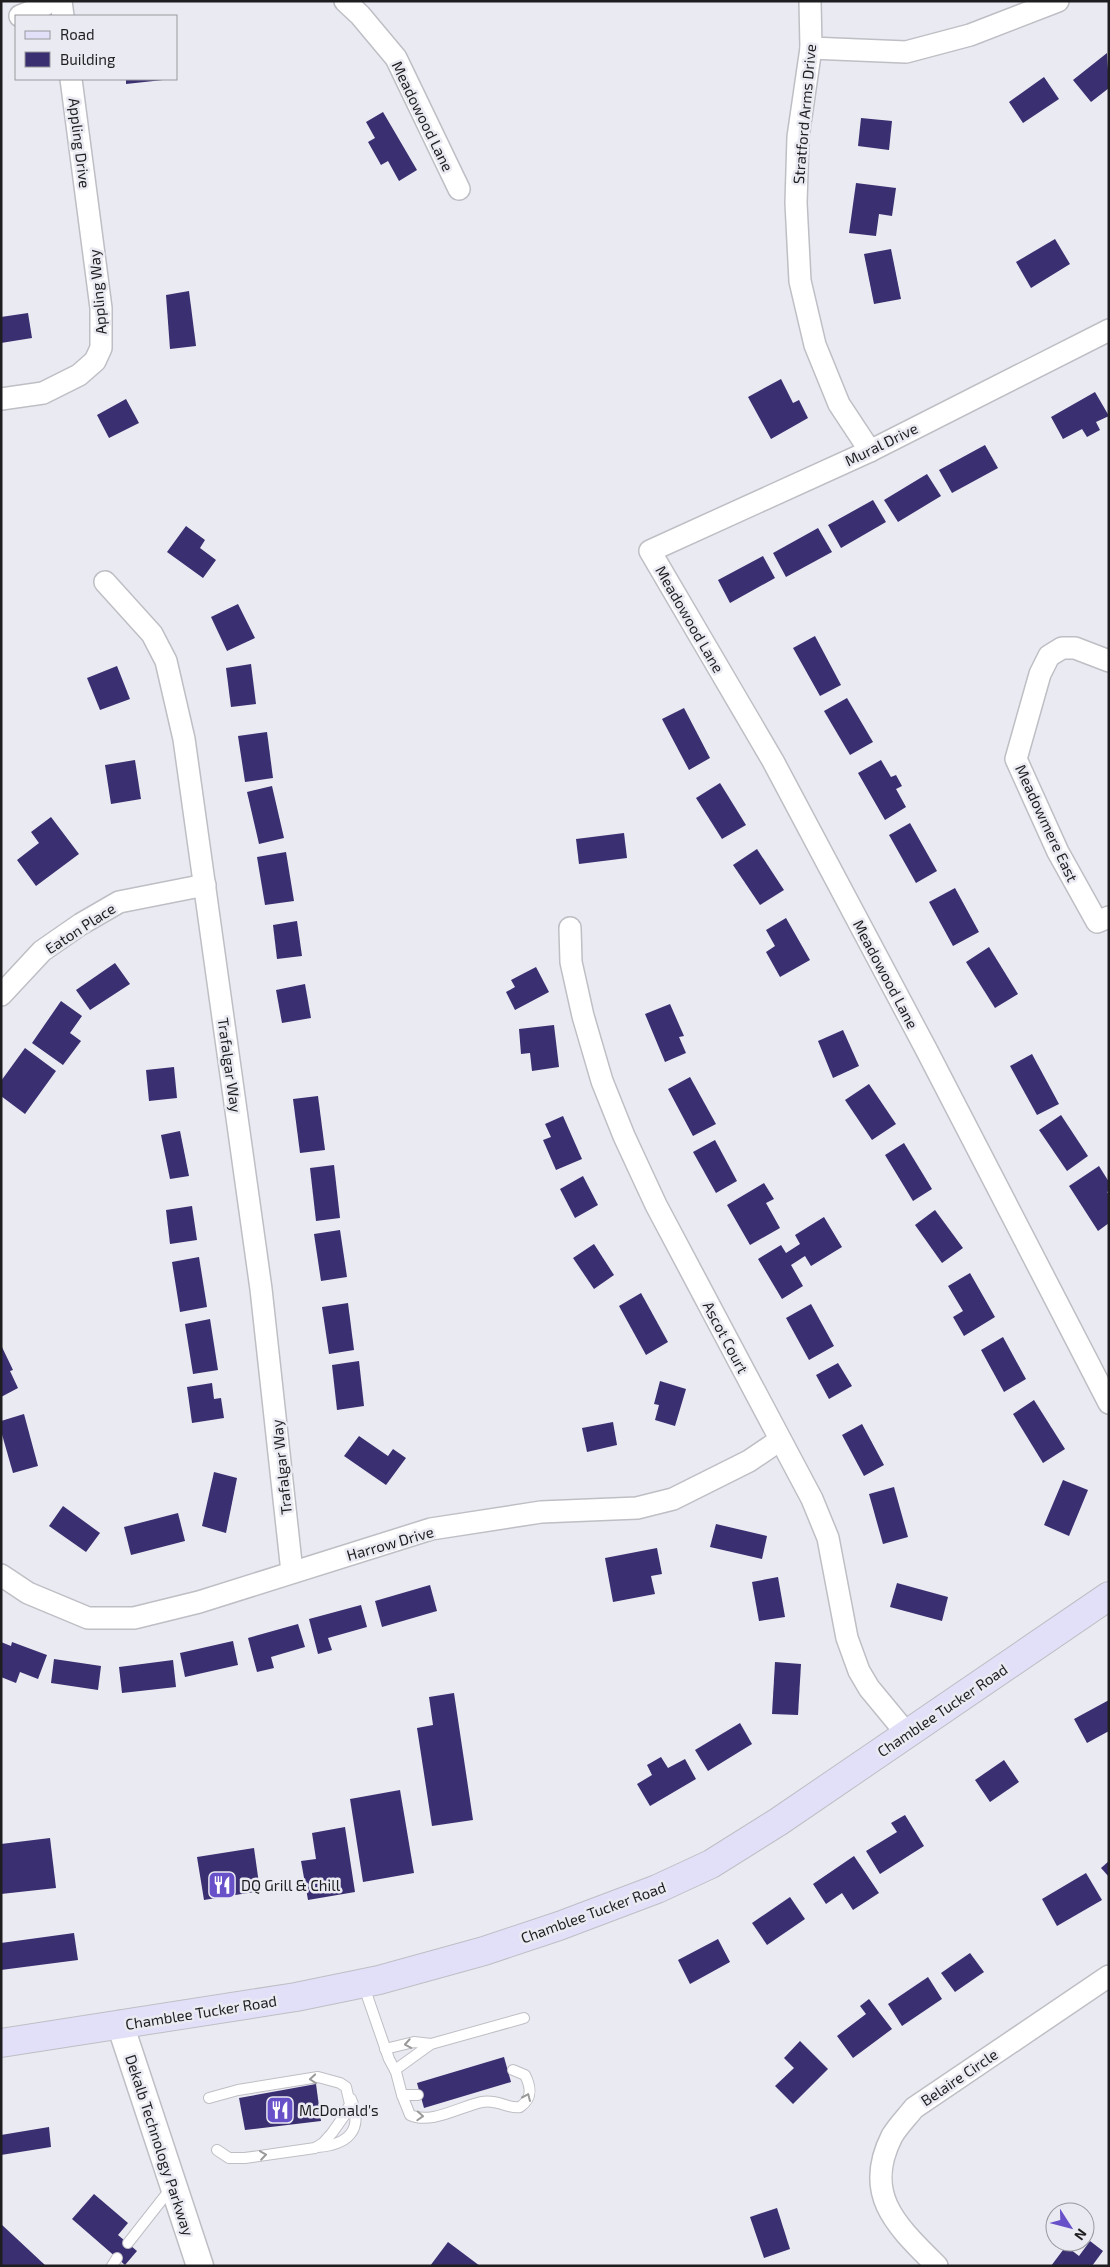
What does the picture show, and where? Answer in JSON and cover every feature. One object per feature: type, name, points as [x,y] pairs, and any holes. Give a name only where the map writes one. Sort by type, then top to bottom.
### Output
[{"type":"main road","name":"Chamblee Tucker Road","points":[[1,2043],[296,1997],[363,1983],[484,1951],[559,1926],[657,1889],[719,1859],[778,1822],[1109,1596]]},
{"type":"street","points":[[22,15],[51,1]]},
{"type":"street","points":[[61,1],[63,15]]},
{"type":"street","name":"Meadowood Lane","points":[[345,1],[360,15],[396,58],[459,189]]},
{"type":"street","name":"Stratford Arms Drive","points":[[810,1],[811,48],[798,137],[796,203],[800,281],[818,354],[839,404],[870,451]]},
{"type":"street","points":[[811,48],[906,52],[970,35],[1058,1]]},
{"type":"street","points":[[1,23],[15,18]]},
{"type":"street","name":"Appling Drive","points":[[71,80],[88,208]]},
{"type":"street","name":"Appling Way","points":[[1,399],[43,393],[79,375],[95,360],[101,348],[101,308],[88,208]]},
{"type":"street","name":"Mural Drive","points":[[650,551],[870,451],[1109,330]]},
{"type":"street","name":"Meadowood Lane","points":[[650,551],[773,761],[921,1040],[1109,1403]]},
{"type":"street","name":"Trafalgar Way","points":[[105,582],[152,634],[166,661],[184,739],[206,885],[261,1289],[292,1572]]},
{"type":"street","name":"Meadowmere East","points":[[1109,661],[1075,648],[1055,650],[1049,656],[1040,674],[1016,759],[1058,852],[1097,922],[1109,917]]},
{"type":"street","name":"Eaton Place","points":[[1,995],[42,951],[81,924],[119,902],[206,885]]},
{"type":"street","name":"Ascot Court","points":[[570,928],[571,962],[583,1016],[602,1081],[624,1136],[656,1205],[812,1499],[828,1538],[847,1638],[859,1671],[869,1688],[907,1734]]},
{"type":"street","name":"Harrow Drive","points":[[1,1575],[28,1593],[88,1618],[134,1618],[200,1602],[431,1529],[541,1512],[637,1508],[674,1499],[749,1461],[780,1440]]},
{"type":"street","name":"Belaire Circle","points":[[937,2266],[908,2237],[889,2212],[880,2189],[882,2163],[893,2135],[914,2108],[1109,1976]]},
{"type":"street","name":"Dekalb Technology Parkway","points":[[120,2024],[200,2266]]},
{"type":"lane","points":[[363,1983],[410,2115],[416,2118],[439,2115],[482,2102],[496,2101],[511,2107],[520,2107],[529,2096],[531,2086],[525,2075],[513,2070]]},
{"type":"lane","points":[[395,2070],[431,2044],[524,2018]]},
{"type":"lane","points":[[385,2049],[414,2042],[431,2044]]},
{"type":"lane","points":[[209,2098],[238,2090],[318,2077],[340,2083],[346,2087],[355,2110],[356,2122],[350,2136],[333,2146],[245,2158],[229,2158],[217,2150]]},
{"type":"lane","points":[[402,2094],[418,2095]]},
{"type":"lane","points":[[316,2147],[323,2143],[344,2116],[350,2104],[350,2098]]},
{"type":"lane","points":[[128,2243],[173,2186]]},
{"type":"building","points":[[1107,53],[1109,88],[1091,102],[1073,80]]},
{"type":"building","points":[[1044,77],[1059,99],[1023,123],[1009,102]]},
{"type":"building","points":[[126,80],[163,80],[126,84]]},
{"type":"building","points":[[383,112],[417,170],[399,181],[388,161],[381,165],[368,142],[375,138],[366,122]]},
{"type":"building","points":[[861,118],[892,121],[889,150],[858,146]]},
{"type":"building","points":[[856,183],[896,188],[892,216],[879,214],[876,236],[849,233]]},
{"type":"building","points":[[1055,239],[1070,264],[1031,288],[1016,262]]},
{"type":"building","points":[[891,249],[901,299],[874,304],[864,254]]},
{"type":"building","points":[[189,291],[196,346],[170,349],[166,295]]},
{"type":"building","points":[[28,313],[32,338],[1,343],[1,317]]},
{"type":"building","points":[[781,379],[793,403],[799,400],[808,418],[771,439],[748,397]]},
{"type":"building","points":[[1095,392],[1109,416],[1096,422],[1100,430],[1087,437],[1082,429],[1063,439],[1051,417]]},
{"type":"building","points":[[126,399],[139,423],[109,438],[97,415]]},
{"type":"building","points":[[985,445],[998,468],[952,493],[939,470]]},
{"type":"building","points":[[927,474],[941,496],[898,522],[884,500]]},
{"type":"building","points":[[873,500],[886,522],[841,548],[828,525]]},
{"type":"building","points":[[186,526],[205,540],[200,548],[216,560],[203,578],[167,552]]},
{"type":"building","points":[[818,528],[832,552],[786,577],[773,553]]},
{"type":"building","points":[[763,556],[775,578],[730,603],[718,580]]},
{"type":"building","points":[[238,604],[255,638],[227,651],[211,617]]},
{"type":"building","points":[[815,636],[841,685],[820,696],[793,648]]},
{"type":"building","points":[[251,664],[256,704],[231,707],[226,668]]},
{"type":"building","points":[[117,666],[130,699],[100,710],[87,678]]},
{"type":"building","points":[[847,698],[873,742],[850,755],[824,711]]},
{"type":"building","points":[[684,708],[710,758],[689,770],[662,719]]},
{"type":"building","points":[[267,732],[273,778],[245,782],[238,736]]},
{"type":"building","points":[[135,760],[141,799],[111,804],[105,765]]},
{"type":"building","points":[[881,760],[891,777],[896,775],[902,786],[896,789],[906,807],[885,820],[858,773]]},
{"type":"building","points":[[720,783],[746,825],[722,839],[696,798]]},
{"type":"building","points":[[272,786],[284,838],[259,844],[247,792]]},
{"type":"building","points":[[51,817],[79,854],[36,886],[17,860],[39,843],[31,832]]},
{"type":"building","points":[[910,823],[937,871],[916,883],[889,835]]},
{"type":"building","points":[[624,833],[627,858],[579,864],[576,839]]},
{"type":"building","points":[[757,849],[784,890],[760,905],[733,865]]},
{"type":"building","points":[[286,852],[294,901],[265,905],[257,857]]},
{"type":"building","points":[[955,888],[979,932],[953,946],[929,902]]},
{"type":"building","points":[[786,918],[810,960],[780,977],[766,952],[775,946],[766,930]]},
{"type":"building","points":[[297,921],[302,956],[277,959],[273,925]]},
{"type":"building","points":[[989,947],[1018,994],[995,1008],[966,962]]},
{"type":"building","points":[[115,963],[130,984],[90,1010],[76,990]]},
{"type":"building","points":[[536,967],[549,992],[515,1010],[506,992],[515,987],[511,980]]},
{"type":"building","points":[[305,984],[311,1018],[282,1023],[276,990]]},
{"type":"building","points":[[61,1001],[82,1016],[70,1033],[81,1041],[63,1065],[32,1043]]},
{"type":"building","points":[[670,1004],[684,1036],[679,1037],[686,1053],[665,1062],[645,1014]]},
{"type":"building","points":[[554,1025],[559,1067],[532,1071],[530,1053],[521,1054],[519,1029]]},
{"type":"building","points":[[843,1030],[859,1066],[833,1078],[818,1041]]},
{"type":"building","points":[[25,1048],[56,1071],[25,1114],[1,1096],[1,1081]]},
{"type":"building","points":[[1032,1054],[1059,1104],[1037,1115],[1010,1066]]},
{"type":"building","points":[[174,1067],[177,1098],[149,1101],[146,1070]]},
{"type":"building","points":[[690,1077],[716,1124],[693,1136],[668,1089]]},
{"type":"building","points":[[869,1084],[896,1124],[872,1140],[845,1100]]},
{"type":"building","points":[[318,1096],[325,1150],[300,1153],[293,1099]]},
{"type":"building","points":[[1061,1115],[1088,1156],[1067,1171],[1039,1130]]},
{"type":"building","points":[[563,1116],[582,1159],[556,1170],[543,1140],[551,1137],[545,1124]]},
{"type":"building","points":[[180,1131],[189,1176],[170,1179],[161,1135]]},
{"type":"building","points":[[715,1140],[737,1181],[716,1193],[693,1152]]},
{"type":"building","points":[[904,1143],[932,1189],[913,1201],[885,1155]]},
{"type":"building","points":[[334,1165],[340,1218],[316,1221],[310,1168]]},
{"type":"building","points":[[1099,1166],[1109,1182],[1109,1191],[1107,1192],[1109,1195],[1109,1223],[1098,1231],[1069,1186]]},
{"type":"building","points":[[583,1176],[598,1205],[575,1218],[560,1189]]},
{"type":"building","points":[[764,1183],[774,1199],[766,1203],[780,1228],[750,1245],[727,1205]]},
{"type":"building","points":[[192,1206],[197,1240],[170,1244],[166,1210]]},
{"type":"building","points":[[935,1210],[963,1248],[942,1263],[915,1225]]},
{"type":"building","points":[[824,1217],[842,1247],[811,1266],[805,1256],[791,1265],[803,1286],[782,1299],[758,1259],[781,1245],[786,1253],[800,1244],[795,1235]]},
{"type":"building","points":[[340,1230],[347,1277],[321,1281],[314,1234]]},
{"type":"building","points":[[594,1244],[614,1275],[594,1289],[573,1258]]},
{"type":"building","points":[[199,1257],[207,1307],[180,1312],[172,1262]]},
{"type":"building","points":[[970,1273],[995,1317],[964,1336],[953,1317],[963,1311],[948,1286]]},
{"type":"building","points":[[641,1293],[668,1342],[646,1355],[619,1306]]},
{"type":"building","points":[[348,1303],[354,1350],[329,1354],[322,1307]]},
{"type":"building","points":[[811,1304],[834,1346],[809,1360],[786,1318]]},
{"type":"building","points":[[210,1319],[218,1370],[193,1374],[185,1324]]},
{"type":"building","points":[[1003,1337],[1026,1379],[1004,1392],[981,1350]]},
{"type":"building","points":[[1,1345],[13,1370],[10,1371],[18,1388],[1,1397]]},
{"type":"building","points":[[359,1361],[364,1406],[337,1410],[332,1365]]},
{"type":"building","points":[[838,1363],[852,1386],[829,1399],[816,1375]]},
{"type":"building","points":[[660,1381],[686,1389],[675,1426],[655,1420],[659,1405],[654,1404]]},
{"type":"building","points":[[212,1383],[214,1399],[221,1398],[224,1418],[192,1423],[187,1387]]},
{"type":"building","points":[[1034,1400],[1065,1449],[1043,1463],[1013,1414]]},
{"type":"building","points":[[24,1414],[38,1466],[13,1473],[1,1431],[1,1421]]},
{"type":"building","points":[[613,1422],[617,1445],[587,1452],[582,1428]]},
{"type":"building","points":[[862,1424],[884,1465],[864,1476],[842,1435]]},
{"type":"building","points":[[359,1436],[388,1456],[393,1449],[406,1458],[386,1485],[344,1456]]},
{"type":"building","points":[[214,1472],[237,1478],[226,1533],[202,1526]]},
{"type":"building","points":[[1063,1480],[1088,1490],[1069,1536],[1044,1525]]},
{"type":"building","points":[[894,1487],[908,1537],[883,1544],[869,1494]]},
{"type":"building","points":[[63,1506],[100,1533],[86,1552],[49,1526]]},
{"type":"building","points":[[178,1513],[185,1541],[131,1555],[124,1527]]},
{"type":"building","points":[[716,1524],[767,1536],[762,1559],[710,1547]]},
{"type":"building","points":[[657,1548],[662,1574],[651,1576],[655,1594],[613,1602],[605,1558]]},
{"type":"building","points":[[778,1577],[785,1617],[759,1621],[752,1582]]},
{"type":"building","points":[[897,1583],[948,1597],[942,1621],[890,1607]]},
{"type":"building","points":[[430,1585],[437,1611],[382,1627],[375,1601]]},
{"type":"building","points":[[361,1605],[367,1627],[328,1638],[332,1650],[318,1654],[309,1619]]},
{"type":"building","points":[[298,1624],[305,1647],[271,1657],[274,1668],[257,1672],[248,1638]]},
{"type":"building","points":[[233,1641],[238,1665],[185,1677],[180,1653]]},
{"type":"building","points":[[1,1642],[11,1646],[12,1642],[47,1655],[38,1679],[20,1672],[16,1683],[1,1677]]},
{"type":"building","points":[[54,1659],[101,1666],[98,1690],[51,1683]]},
{"type":"building","points":[[173,1660],[176,1687],[122,1693],[119,1667]]},
{"type":"building","points":[[775,1662],[801,1664],[798,1715],[772,1714]]},
{"type":"building","points":[[454,1693],[473,1820],[432,1826],[417,1728],[433,1725],[429,1697]]},
{"type":"building","points":[[1109,1700],[1109,1731],[1087,1743],[1074,1719]]},
{"type":"building","points":[[740,1723],[752,1744],[708,1771],[695,1750]]},
{"type":"building","points":[[661,1757],[668,1768],[685,1759],[696,1779],[650,1806],[637,1784],[652,1775],[647,1765]]},
{"type":"building","points":[[1004,1760],[1019,1782],[990,1802],[975,1780]]},
{"type":"building","points":[[400,1790],[414,1873],[363,1882],[350,1799]]},
{"type":"building","points":[[905,1815],[924,1846],[880,1874],[866,1851],[897,1832],[891,1823]]},
{"type":"building","points":[[345,1827],[355,1892],[308,1900],[301,1861],[316,1859],[312,1833]]},
{"type":"building","points":[[50,1838],[56,1888],[1,1894],[1,1844]]},
{"type":"building","points":[[254,1848],[260,1891],[204,1900],[197,1857]]},
{"type":"building","points":[[854,1856],[879,1893],[853,1910],[842,1893],[826,1904],[813,1884]]},
{"type":"building","points":[[1109,1861],[1109,1877],[1101,1868]]},
{"type":"building","points":[[1086,1873],[1102,1900],[1057,1926],[1042,1899]]},
{"type":"building","points":[[790,1897],[805,1919],[767,1945],[752,1923]]},
{"type":"building","points":[[74,1933],[78,1960],[1,1970],[1,1943]]},
{"type":"building","points":[[718,1939],[730,1962],[690,1984],[678,1960]]},
{"type":"building","points":[[970,1953],[984,1972],[955,1992],[941,1973]]},
{"type":"building","points":[[928,1977],[942,1999],[902,2026],[888,2004]]},
{"type":"building","points":[[869,1999],[892,2029],[853,2058],[837,2036],[866,2014],[860,2006]]},
{"type":"building","points":[[800,2041],[828,2069],[793,2104],[775,2086],[794,2068],[784,2058]]},
{"type":"building","points":[[504,2057],[511,2082],[424,2108],[417,2083]]},
{"type":"building","name":"McDonald's","points":[[316,2084],[321,2121],[245,2130],[239,2098]]},
{"type":"building","points":[[49,2127],[51,2147],[1,2155],[1,2135]]},
{"type":"building","points":[[94,2194],[128,2223],[118,2235],[137,2251],[125,2265],[72,2219]]},
{"type":"building","points":[[777,2208],[790,2249],[764,2258],[750,2217]]},
{"type":"building","points":[[1,2224],[46,2266],[1,2266]]},
{"type":"building","points":[[448,2242],[480,2266],[430,2266]]},
{"type":"building","points":[[1095,2245],[1103,2251],[1092,2266],[1051,2266],[1062,2252],[1074,2252],[1079,2256],[1082,2252],[1095,2252]]},
{"type":"place","name":"DQ Grill & Chill","points":[[222,1885]]},
{"type":"place","name":"McDonald's","points":[[280,2110]]}]
